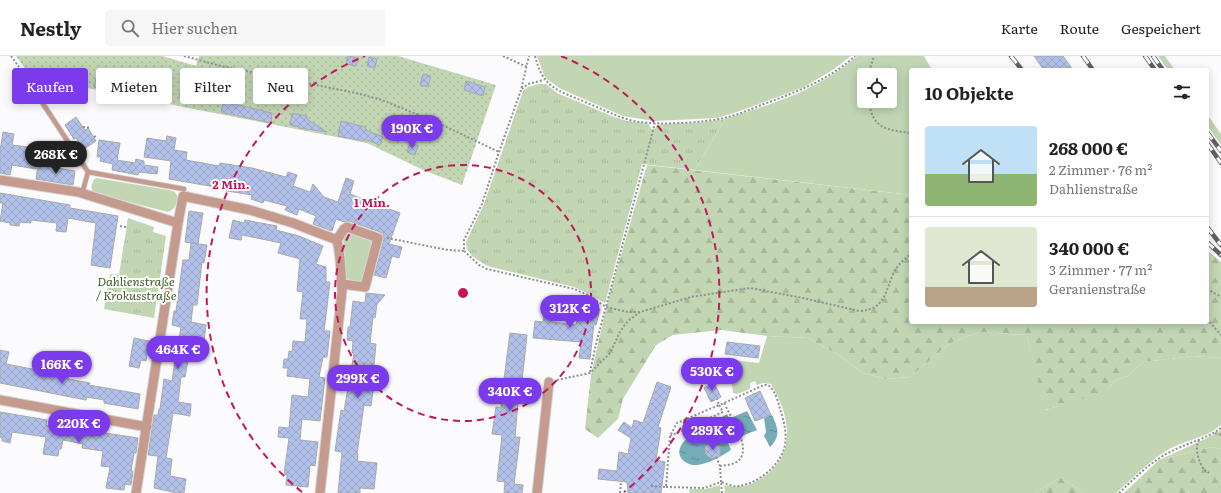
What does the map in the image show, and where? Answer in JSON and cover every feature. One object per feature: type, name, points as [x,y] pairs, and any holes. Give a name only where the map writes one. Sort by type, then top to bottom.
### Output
[{"type":"street","points":[[0,180],[82,194],[178,222]]},
{"type":"street","points":[[136,493],[178,222],[184,192],[195,198],[257,212],[293,223],[337,240]]},
{"type":"street","points":[[320,493],[342,291],[339,248],[337,240],[344,228],[347,227],[378,238],[365,287],[342,284]]},
{"type":"street","points":[[537,493],[549,382]]},
{"type":"street","points":[[0,400],[147,427]]},
{"type":"lane","points":[[43,104],[88,172],[184,192]]},
{"type":"lane","points":[[82,194],[88,172]]},
{"type":"path","points":[[11,56],[19,68]]},
{"type":"path","points":[[184,56],[221,66],[356,93],[382,100],[438,123],[499,152]]},
{"type":"path","points":[[503,56],[527,67]]},
{"type":"path","points":[[464,251],[464,240],[482,204],[521,90],[529,56]]},
{"type":"path","points":[[535,56],[544,80],[562,92],[624,118],[639,122],[655,123],[719,119],[737,114],[797,92],[826,78],[854,56]]},
{"type":"path","points":[[870,68],[874,56]]},
{"type":"path","points":[[521,90],[528,84],[544,80]]},
{"type":"path","points":[[870,108],[870,113],[878,124],[889,130],[909,133]]},
{"type":"path","points":[[590,373],[655,123]]},
{"type":"path","points":[[83,127],[91,128]]},
{"type":"path","points":[[120,226],[126,227]]},
{"type":"path","points":[[378,238],[395,239],[448,250],[464,251],[479,265],[487,269],[574,289],[588,295],[606,307],[628,312],[640,312],[691,297],[750,288],[859,311],[869,311],[877,306],[883,298],[895,271],[903,260],[909,256]]},
{"type":"path","points":[[1209,290],[1221,297]]},
{"type":"path","points":[[549,382],[590,373],[610,354],[621,330],[628,321],[640,312]]},
{"type":"path","points":[[1209,321],[1221,335]]},
{"type":"path","points":[[651,486],[666,487],[704,488],[721,482],[738,486],[758,479],[772,468],[779,459],[786,441],[785,425],[779,405],[770,387],[768,385],[764,385],[677,423],[670,436],[666,487]]},
{"type":"path","points":[[670,436],[722,412],[717,399]]},
{"type":"path","points":[[720,466],[739,461],[744,452],[742,443],[724,403]]},
{"type":"path","points":[[1119,493],[1155,460],[1170,451],[1214,433],[1221,428]]},
{"type":"path","points":[[1214,433],[1221,435]]},
{"type":"path","points":[[1200,439],[1197,443],[1199,460],[1204,470],[1209,473]]},
{"type":"path","points":[[716,457],[720,466],[722,493]]},
{"type":"path","points":[[620,493],[621,482]]},
{"type":"green space","points":[[16,56],[162,56],[196,66],[199,56],[398,56],[496,85],[462,185],[423,170],[367,143],[168,104],[172,104],[172,68],[96,68],[96,90],[88,88],[88,68],[25,68]]},
{"type":"green space","points":[[537,56],[851,56],[834,69],[804,87],[737,112],[717,118],[654,121],[623,116],[561,89],[548,80],[544,75]]},
{"type":"green space","points":[[857,56],[924,56],[931,68],[909,68],[909,195],[695,170],[725,119],[778,101],[811,87],[842,68]]},
{"type":"green space","points":[[1158,56],[1165,56],[1174,68],[1167,68]]},
{"type":"green space","points":[[546,84],[557,93],[614,117],[627,121],[649,124],[651,129],[655,129],[657,125],[663,124],[698,123],[725,119],[695,170],[642,164],[605,303],[574,287],[487,266],[472,256],[467,249],[466,242],[484,204],[523,91],[528,87]]},
{"type":"green space","points":[[1209,117],[1221,134],[1221,145],[1209,128]]},
{"type":"green space","points":[[647,165],[909,195],[909,324],[1209,324],[1209,252],[1221,262],[1221,358],[1193,356],[1143,362],[1128,376],[1114,381],[1108,389],[1098,394],[1045,410],[1027,335],[979,332],[950,343],[910,377],[886,379],[863,373],[837,354],[808,338],[767,336],[721,330],[673,335],[656,345],[623,399],[618,419],[598,438],[585,429],[591,375],[607,304]]},
{"type":"green space","points":[[96,178],[169,190],[175,192],[178,197],[177,202],[172,210],[168,212],[94,193],[92,185]]},
{"type":"green space","name":"Dahlienstraße / Krokusstraße","points":[[128,218],[154,227],[153,232],[166,236],[154,318],[104,309],[110,274],[119,275]]},
{"type":"green space","points":[[348,233],[371,239],[372,241],[362,282],[360,283],[350,281],[346,276],[343,237]]},
{"type":"green space","points":[[979,332],[1027,335],[1046,410],[1108,389],[1114,381],[1128,376],[1143,362],[1193,356],[1221,358],[1221,425],[1210,433],[1177,445],[1163,453],[1142,469],[1116,493],[1083,493],[1061,477],[1035,493],[725,493],[724,485],[739,487],[748,485],[762,478],[774,468],[781,458],[786,446],[787,434],[783,409],[771,384],[763,383],[757,385],[755,381],[750,383],[750,389],[737,394],[733,393],[730,381],[713,367],[713,364],[716,361],[723,359],[759,363],[767,336],[808,338],[837,354],[863,373],[886,379],[910,377],[950,343]]},
{"type":"green space","points":[[1221,430],[1221,449],[1211,447],[1159,460],[1205,439]]},
{"type":"green space","points":[[1211,447],[1221,449],[1221,493],[1124,493],[1159,460]]},
{"type":"green space","points":[[1061,477],[1083,493],[1035,493]]},
{"type":"green space","points":[[720,485],[720,493],[690,493],[689,489],[705,489]]},
{"type":"water","points":[[747,411],[757,430],[742,436],[733,417]]},
{"type":"water","points":[[727,414],[736,432],[707,446],[726,438],[731,450],[706,463],[694,465],[684,461],[679,452],[684,441],[696,433],[695,431],[722,419],[722,417]]},
{"type":"water","points":[[772,415],[777,428],[777,435],[770,447],[764,436],[766,432],[764,418]]},
{"type":"building","points":[[348,56],[358,58],[356,66],[346,64]]},
{"type":"building","points":[[1034,56],[1063,56],[1072,68],[1043,68]]},
{"type":"building","points":[[369,57],[377,59],[375,68],[367,66]]},
{"type":"building","points":[[423,74],[431,76],[428,87],[420,85]]},
{"type":"building","points":[[466,81],[485,87],[483,96],[464,90]]},
{"type":"building","points":[[223,104],[234,104],[272,113],[271,123],[221,112]]},
{"type":"building","points":[[292,113],[307,116],[307,119],[327,132],[299,128],[290,125]]},
{"type":"building","points":[[76,117],[85,130],[88,128],[96,141],[84,149],[76,138],[74,139],[65,125]]},
{"type":"building","points":[[341,121],[366,127],[366,130],[383,137],[380,145],[364,139],[363,141],[338,136]]},
{"type":"building","points":[[3,132],[14,134],[12,145],[39,148],[36,169],[12,165],[10,175],[0,173],[0,151]]},
{"type":"building","points":[[167,136],[176,138],[174,150],[187,152],[186,160],[219,166],[220,163],[252,168],[286,177],[288,172],[297,175],[293,186],[310,192],[313,184],[324,197],[338,202],[346,178],[354,181],[350,194],[400,213],[389,244],[402,247],[399,258],[392,256],[386,278],[374,275],[384,239],[383,234],[380,232],[349,221],[344,222],[336,219],[332,231],[313,224],[316,216],[299,209],[297,215],[285,210],[287,206],[264,200],[263,203],[251,199],[252,195],[169,179],[171,161],[144,157],[147,138],[166,141]]},
{"type":"building","points":[[99,140],[120,143],[117,160],[135,163],[136,159],[144,161],[144,165],[158,167],[157,174],[139,172],[138,175],[112,170],[113,164],[100,161],[101,157],[97,157]]},
{"type":"building","points":[[410,143],[418,146],[415,155],[407,152]]},
{"type":"building","points":[[38,165],[75,171],[73,185],[36,179]]},
{"type":"building","points":[[0,193],[70,205],[70,208],[118,216],[110,268],[91,265],[96,223],[68,218],[66,232],[56,231],[57,223],[31,220],[31,223],[20,222],[19,226],[10,225],[10,223],[0,221],[3,203],[0,203]]},
{"type":"building","points":[[189,211],[203,213],[198,244],[185,242]]},
{"type":"building","points":[[233,220],[244,223],[245,220],[277,226],[276,230],[299,236],[323,246],[316,264],[326,267],[326,282],[330,282],[324,331],[330,331],[327,357],[323,357],[319,377],[325,378],[320,421],[302,419],[300,440],[318,442],[315,466],[310,465],[308,487],[286,485],[287,475],[284,474],[289,438],[278,437],[279,427],[289,428],[292,395],[308,397],[310,379],[287,376],[288,368],[283,368],[284,359],[288,359],[289,351],[292,352],[293,341],[305,342],[307,319],[300,319],[303,292],[297,291],[300,259],[278,253],[281,243],[242,235],[241,240],[229,238]]},
{"type":"building","points":[[191,243],[207,245],[204,263],[202,262],[197,305],[193,305],[191,322],[206,325],[204,341],[192,339],[185,377],[181,377],[178,402],[191,404],[190,416],[173,413],[166,458],[172,459],[170,476],[186,479],[184,493],[177,493],[154,488],[158,456],[148,455],[154,415],[158,415],[160,409],[164,379],[172,381],[175,360],[167,359],[169,345],[178,346],[181,327],[172,325],[174,311],[176,311],[183,260],[189,260]]},
{"type":"building","points":[[366,293],[385,295],[377,304],[375,318],[373,317],[370,343],[376,344],[373,374],[375,375],[371,406],[364,405],[357,454],[357,461],[377,463],[374,489],[360,488],[360,493],[338,493],[342,452],[335,451],[341,410],[344,411],[348,388],[355,389],[357,372],[351,372],[354,353],[352,353],[353,341],[347,340],[348,327],[350,327],[353,301],[365,303]]},
{"type":"building","points":[[580,304],[600,309],[596,325],[594,324],[590,359],[579,358],[581,342],[533,338],[535,321],[543,322],[544,310],[553,311],[552,322],[576,325]]},
{"type":"building","points":[[510,333],[527,335],[522,381],[520,381],[515,437],[520,437],[514,484],[523,485],[522,493],[504,493],[505,482],[497,481],[502,435],[492,434],[496,407],[501,408],[502,390],[493,389],[494,378],[504,379]]},
{"type":"building","points":[[134,338],[149,341],[146,361],[141,360],[139,368],[129,366]]},
{"type":"building","points":[[727,342],[760,346],[758,358],[725,354]]},
{"type":"building","points":[[0,350],[9,352],[6,364],[69,376],[68,379],[90,383],[89,385],[140,394],[138,409],[104,403],[104,400],[87,397],[86,400],[0,383]]},
{"type":"building","points":[[657,382],[671,387],[658,427],[661,428],[656,460],[665,462],[661,493],[628,493],[627,482],[598,479],[599,469],[617,471],[619,452],[628,454],[631,438],[618,430],[624,422],[632,428],[634,420],[643,423]]},
{"type":"building","points":[[714,383],[721,397],[711,402],[704,388]]},
{"type":"building","points":[[760,391],[771,415],[755,421],[745,398]]},
{"type":"building","points":[[0,412],[47,420],[46,425],[71,430],[72,426],[138,438],[131,471],[133,471],[131,485],[125,484],[124,490],[106,488],[110,467],[101,466],[103,451],[82,448],[83,444],[63,440],[58,456],[43,454],[46,437],[12,432],[10,443],[2,441],[2,438],[0,437]]},
{"type":"building","points":[[713,442],[720,447],[720,456],[712,459],[705,454],[705,446]]},
{"type":"railway","points":[[1011,56],[1020,68]]},
{"type":"railway","points":[[1083,56],[1092,68]]},
{"type":"railway","points":[[1145,56],[1154,68]]},
{"type":"railway","points":[[1153,56],[1162,68]]},
{"type":"railway","points":[[1209,135],[1221,151]]},
{"type":"railway","points":[[1209,146],[1221,163]]},
{"type":"railway","points":[[1209,230],[1221,245]]},
{"type":"railway","points":[[1209,244],[1221,255]]}]
